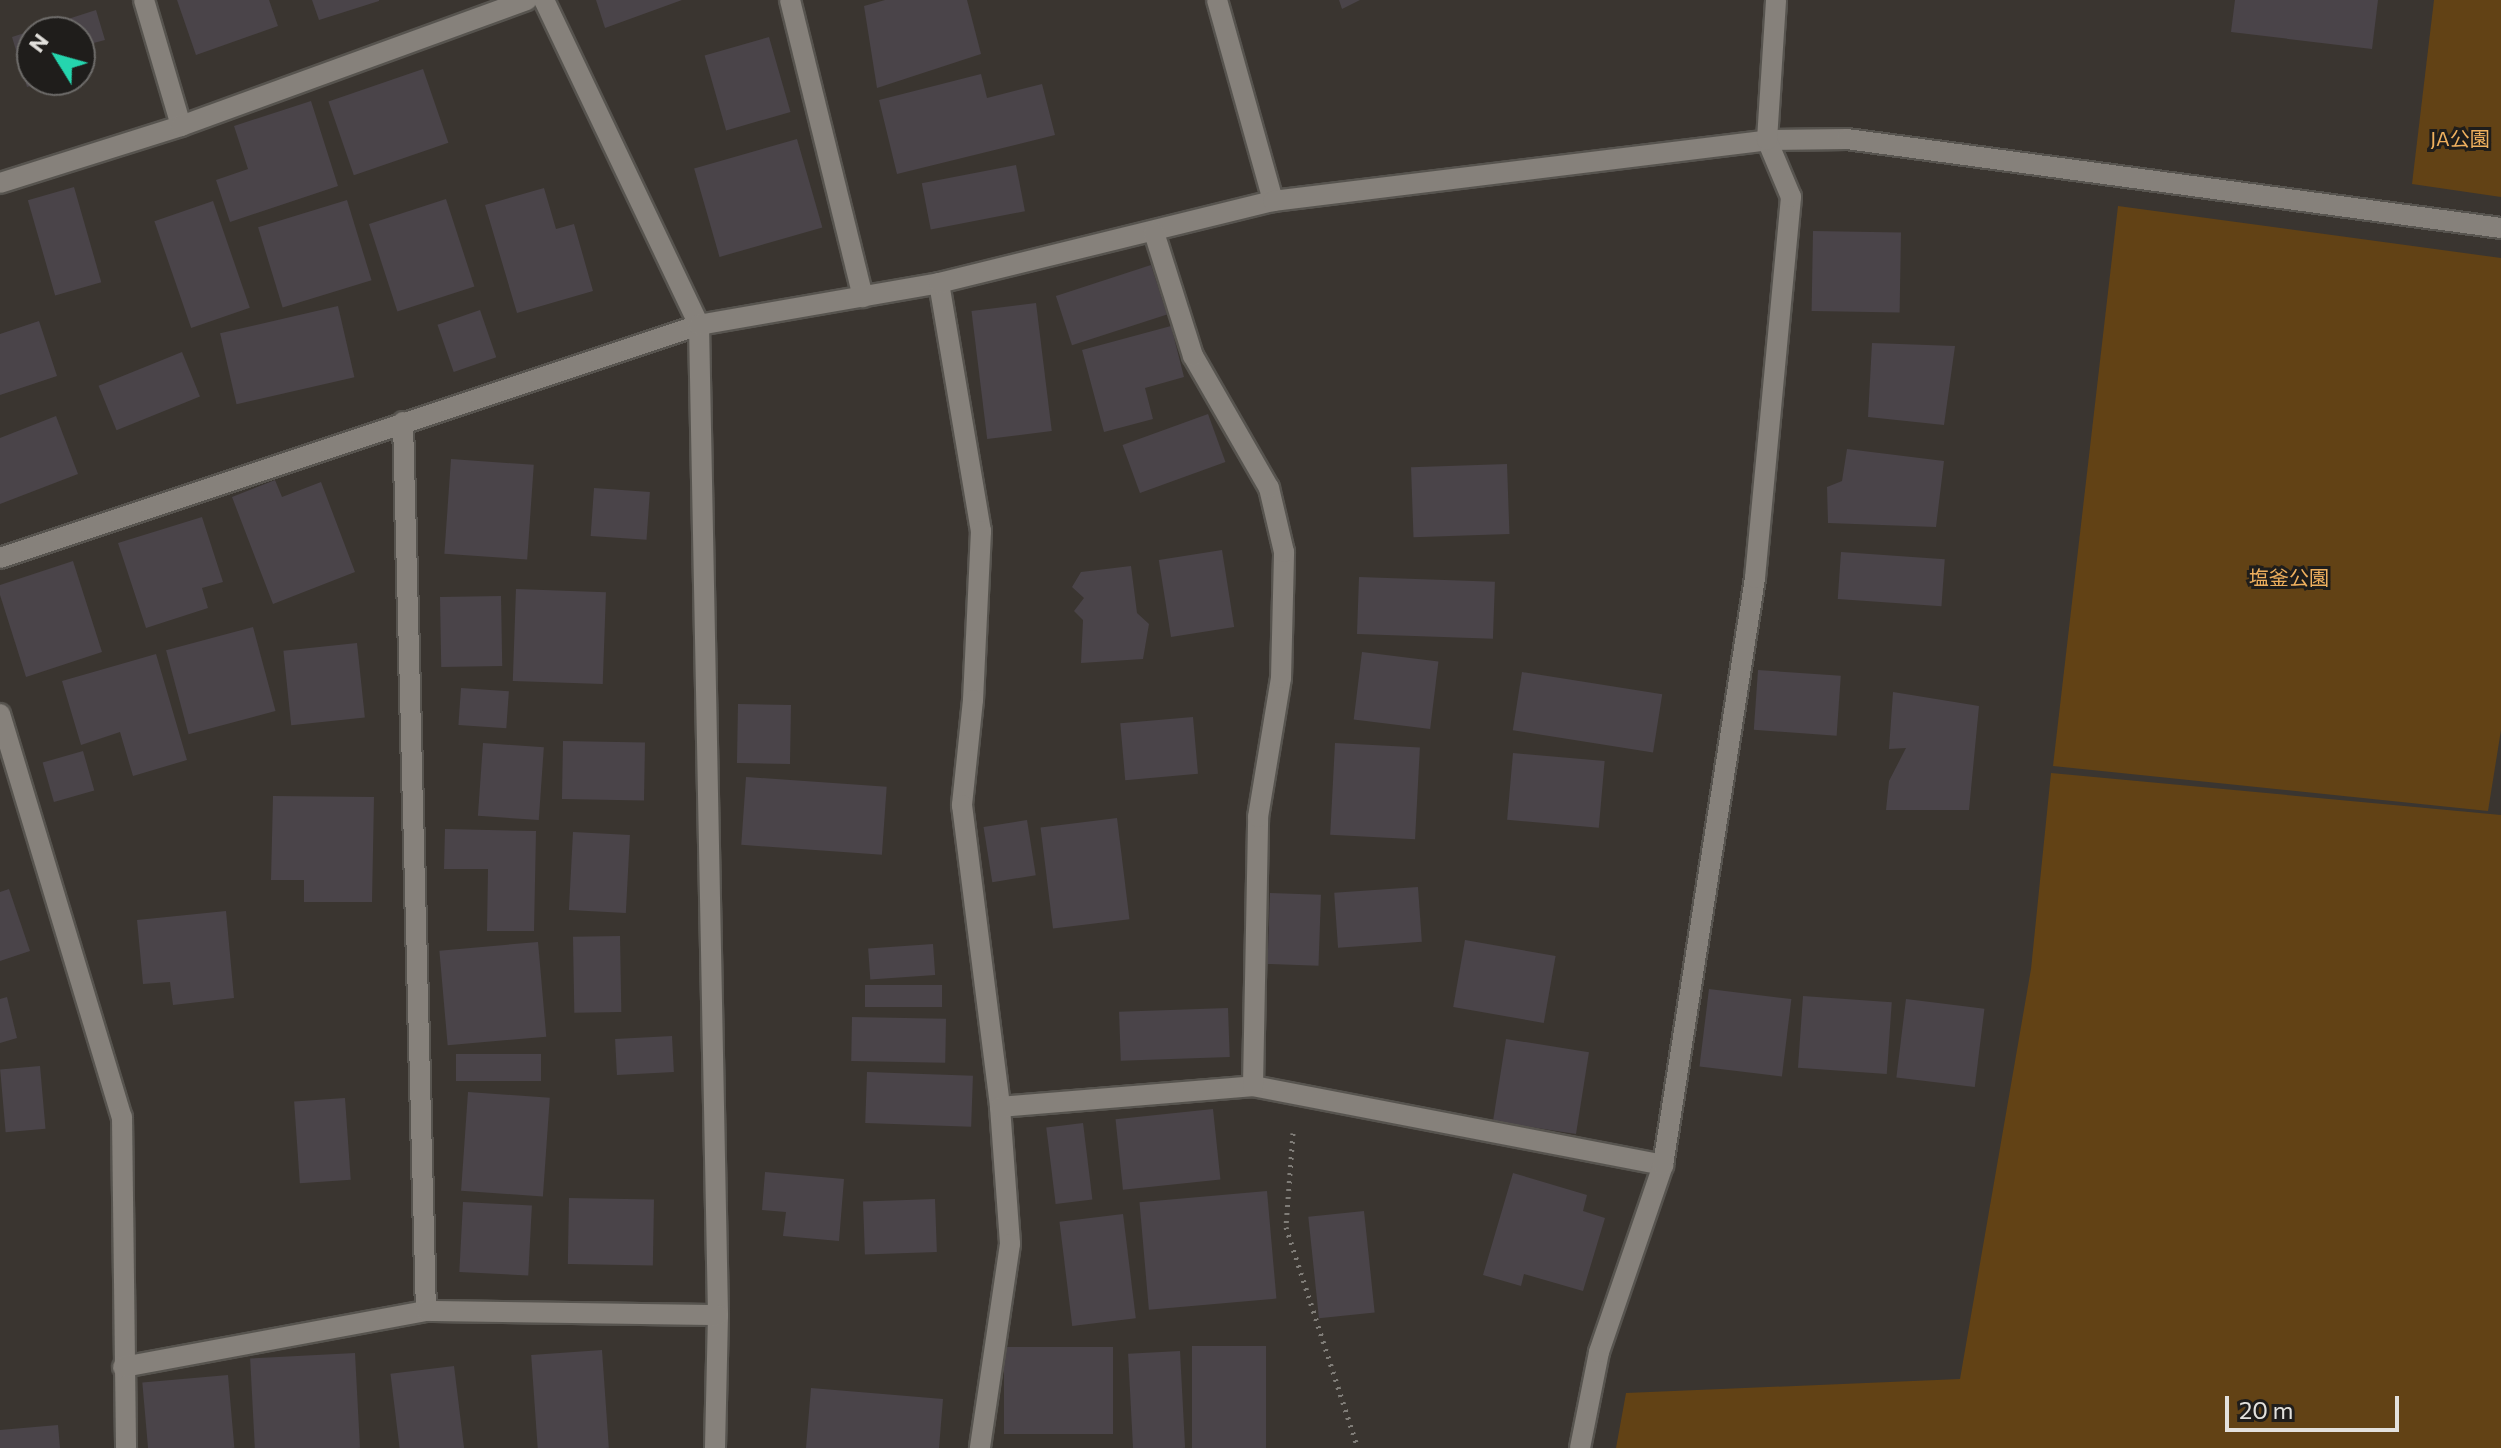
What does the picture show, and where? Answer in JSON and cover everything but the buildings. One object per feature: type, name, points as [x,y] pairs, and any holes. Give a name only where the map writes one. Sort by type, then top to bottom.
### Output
[{"type":"street","points":[[144,0],[181,126]]},
{"type":"street","points":[[0,183],[181,126],[527,0]]},
{"type":"street","points":[[544,0],[699,325],[718,1315],[715,1448]]},
{"type":"street","points":[[790,0],[863,297]]},
{"type":"street","points":[[1217,0],[1273,201]]},
{"type":"street","points":[[1580,1448],[1599,1352],[1663,1165],[1757,563],[1791,197],[1767,140],[1776,0]]},
{"type":"street","points":[[0,558],[699,325],[939,283],[1273,201],[1767,140],[1847,139],[2501,228]]},
{"type":"street","points":[[1154,232],[1193,356],[1269,488],[1284,552],[1281,678],[1258,817],[1253,1086]]},
{"type":"street","points":[[939,283],[981,531],[973,700],[962,805],[1000,1107],[1010,1244],[980,1448]]},
{"type":"street","points":[[403,422],[426,1311]]},
{"type":"street","points":[[0,714],[122,1117],[126,1448]]},
{"type":"street","points":[[1000,1107],[1253,1086],[1663,1165]]},
{"type":"street","points":[[123,1367],[426,1311],[718,1315]]},
{"type":"path","points":[[1297,1094],[1286,1227],[1358,1448]]},
{"type":"green space","name":"JA公園","points":[[2434,0],[2501,0],[2501,197],[2412,184]]},
{"type":"green space","name":"塩釜公園","points":[[2118,206],[2501,258],[2501,730],[2488,811],[2053,766]]},
{"type":"green space","points":[[2051,773],[2501,815],[2501,1448],[1616,1448],[1626,1393],[1960,1379],[2031,969]]}]
